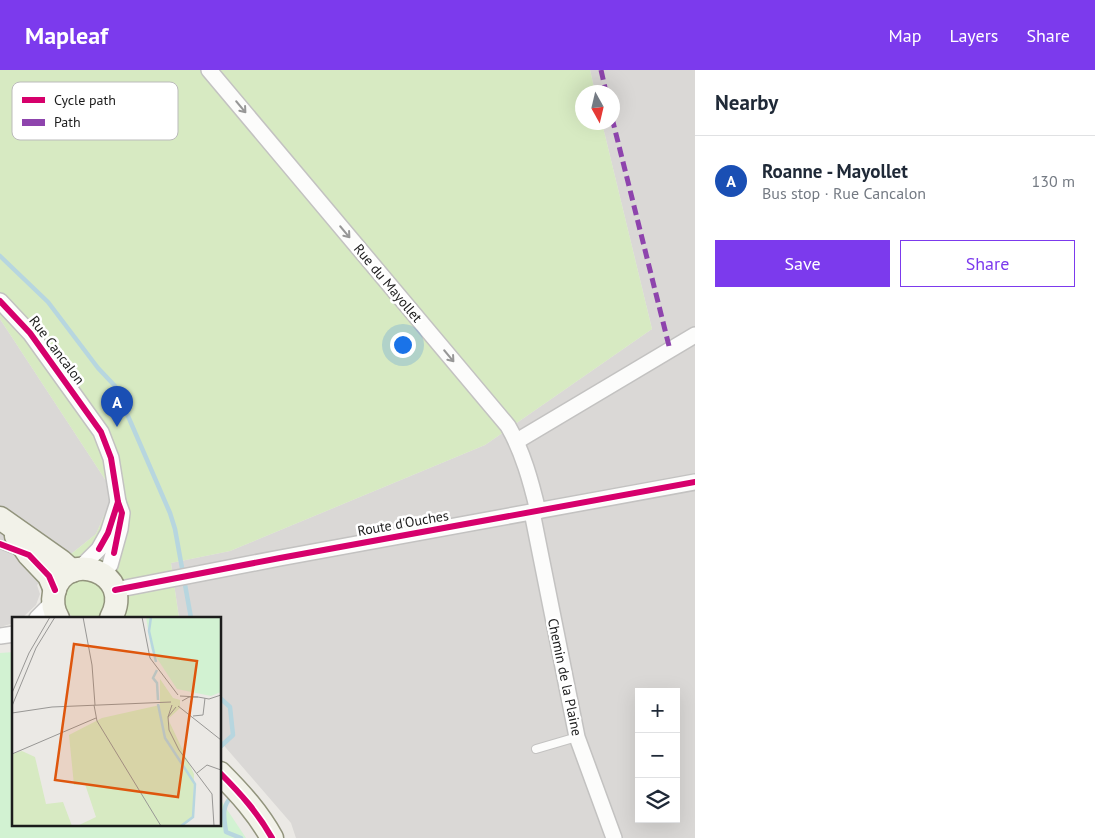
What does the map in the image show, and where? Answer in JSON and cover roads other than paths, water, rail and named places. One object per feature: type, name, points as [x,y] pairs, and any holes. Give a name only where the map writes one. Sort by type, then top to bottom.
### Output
[{"type":"main road","points":[[4,521],[76,570],[96,570],[109,582],[117,600],[112,617]]},
{"type":"main road","points":[[4,521],[29,555],[49,576],[55,603]]},
{"type":"main road","points":[[55,603],[58,582],[76,570]]},
{"type":"main road","points":[[221,775],[243,796],[261,819],[272,838]]},
{"type":"street","name":"Rue du Mayollet","points":[[209,70],[502,419],[517,442],[532,486],[535,512]]},
{"type":"street","name":"Rue Cancalon","points":[[0,301],[30,333],[100,432],[111,458],[118,502],[122,513],[120,529],[110,565],[109,582]]},
{"type":"street","points":[[517,442],[695,335]]},
{"type":"street","name":"Route d'Ouches","points":[[109,582],[173,578],[695,482]]},
{"type":"street","name":"Rue Cancalon","points":[[76,570],[99,549],[108,533],[118,502]]},
{"type":"street","name":"Chemin de la Plaine","points":[[535,512],[577,737],[614,838]]},
{"type":"street","points":[[39,617],[55,603]]},
{"type":"lane","points":[[0,544],[29,555]]},
{"type":"lane","points":[[536,749],[577,737]]},
{"type":"waterway","points":[[0,256],[48,302],[98,368],[115,386],[170,513],[175,529],[191,617]]},
{"type":"waterway","points":[[221,699],[230,707],[233,735],[221,746]]},
{"type":"waterway","points":[[232,796],[225,808],[226,832],[241,838]]},
{"type":"place","name":"Roanne - Mayollet","points":[[117,427]]}]
